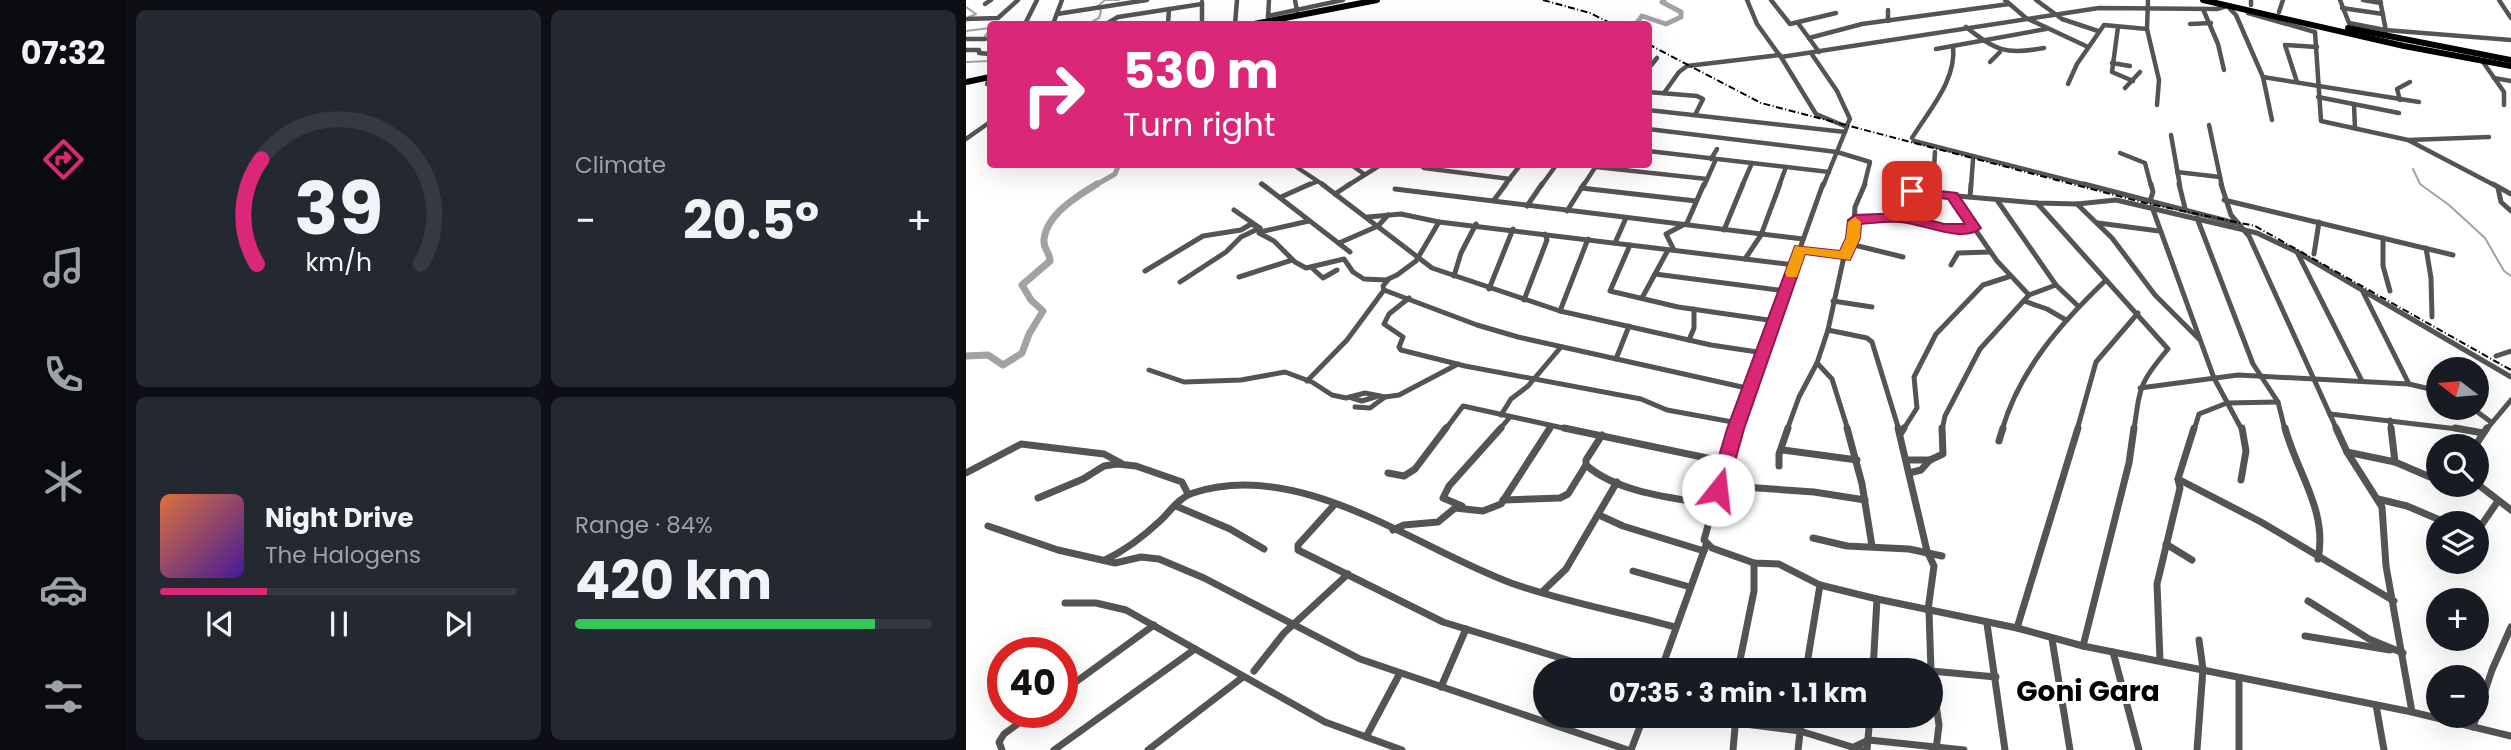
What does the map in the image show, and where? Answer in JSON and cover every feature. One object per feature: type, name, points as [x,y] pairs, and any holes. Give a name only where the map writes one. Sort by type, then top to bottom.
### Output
[{"type":"highway","points":[[1262,21],[1367,0]]},
{"type":"highway","points":[[1268,21],[1377,0]]},
{"type":"highway","points":[[2203,0],[2511,66]]},
{"type":"highway","points":[[2228,5],[2251,3],[2280,12],[2511,60]]},
{"type":"highway","points":[[966,81],[987,79]]},
{"type":"street","points":[[985,4],[991,0]]},
{"type":"street","points":[[967,19],[998,18],[1018,0]]},
{"type":"street","points":[[1026,21],[1037,0]]},
{"type":"street","points":[[1054,21],[1062,0]]},
{"type":"street","points":[[1057,14],[1148,0],[1146,13]]},
{"type":"street","points":[[1235,21],[1237,0]]},
{"type":"street","points":[[1269,0],[1268,18],[1343,0]]},
{"type":"street","points":[[1295,0],[1297,11]]},
{"type":"street","points":[[1312,0],[1312,6]]},
{"type":"street","points":[[1747,0],[1757,24],[1781,56],[1816,114],[1846,129]]},
{"type":"street","points":[[1771,0],[1788,23],[1836,13]]},
{"type":"street","points":[[2036,0],[2054,14],[2098,31]]},
{"type":"street","points":[[2112,7],[2114,0]]},
{"type":"street","points":[[2148,0],[2147,29],[2159,80],[2157,105]]},
{"type":"street","points":[[2280,12],[2283,0]]},
{"type":"street","points":[[2340,0],[2350,23],[2386,33],[2511,40]]},
{"type":"street","points":[[2362,0],[2380,1],[2386,33]]},
{"type":"street","points":[[2500,0],[2511,18]]},
{"type":"street","points":[[1973,1],[1976,9]]},
{"type":"street","points":[[1110,21],[1202,2],[1202,21]]},
{"type":"street","points":[[1809,38],[1862,24],[1976,9],[2007,2],[2026,18],[2088,47]]},
{"type":"street","points":[[2080,2],[2087,10]]},
{"type":"street","points":[[1088,10],[1091,3]]},
{"type":"street","points":[[2228,5],[2235,12],[2263,77],[2272,120]]},
{"type":"street","points":[[1664,93],[1679,72],[1687,66],[1815,52],[2112,7],[2203,9],[2228,5],[2316,33],[2318,97],[2322,121],[2407,140],[2433,151],[2511,194]]},
{"type":"street","points":[[2342,8],[2383,15]]},
{"type":"street","points":[[1168,21],[1170,9]]},
{"type":"street","points":[[2203,9],[2211,23],[2224,70]]},
{"type":"street","points":[[1888,10],[1888,21]]},
{"type":"street","points":[[971,25],[988,14]]},
{"type":"street","points":[[1133,21],[1134,15]]},
{"type":"street","points":[[1664,658],[1705,547],[1706,532],[1738,424],[1803,239],[1850,119],[1809,38],[1798,23]]},
{"type":"street","points":[[2190,24],[2211,23]]},
{"type":"street","points":[[2069,82],[2104,24],[2147,29]]},
{"type":"street","points":[[1966,27],[2000,52],[2012,55],[2044,48]]},
{"type":"street","points":[[2118,27],[2112,63],[2113,74],[2133,81]]},
{"type":"street","points":[[1936,49],[2046,29]]},
{"type":"street","points":[[966,39],[985,39]]},
{"type":"street","points":[[2297,82],[2285,45],[2317,47]]},
{"type":"street","points":[[1952,46],[1954,64],[1949,80],[1913,139],[2197,218],[2246,229]]},
{"type":"street","points":[[966,50],[979,50],[978,53],[987,54]]},
{"type":"street","points":[[1990,62],[2000,52]]},
{"type":"street","points":[[978,58],[987,54]]},
{"type":"street","points":[[1652,64],[1657,58]]},
{"type":"street","points":[[2483,62],[2504,92],[2504,105]]},
{"type":"street","points":[[2112,63],[2130,66]]},
{"type":"street","points":[[2125,88],[2140,72]]},
{"type":"street","points":[[2263,77],[2419,102]]},
{"type":"street","points":[[2494,78],[2511,81]]},
{"type":"street","points":[[2400,100],[2398,88],[2410,82]]},
{"type":"street","points":[[1668,88],[1673,93]]},
{"type":"street","points":[[1652,92],[1686,93],[1703,99],[1695,115]]},
{"type":"street","points":[[2318,97],[2399,114]]},
{"type":"street","points":[[2354,105],[2354,128]]},
{"type":"street","points":[[1652,110],[1846,129]]},
{"type":"street","points":[[966,140],[987,124]]},
{"type":"street","points":[[2209,125],[2224,200],[2235,222]]},
{"type":"street","points":[[1652,129],[1837,152],[1870,162],[1866,182],[1855,207],[1850,244],[1833,301],[1828,330],[1817,363],[1798,397],[1783,450],[1779,454],[1779,466]]},
{"type":"street","points":[[2171,135],[2172,157],[2185,208]]},
{"type":"street","points":[[2407,140],[2489,137]]},
{"type":"street","points":[[1671,250],[1666,234],[1687,225],[1717,149]]},
{"type":"street","points":[[1652,151],[1829,172]]},
{"type":"street","points":[[1729,161],[1730,151]]},
{"type":"street","points":[[1932,194],[1935,152]]},
{"type":"street","points":[[2120,153],[2146,163],[2153,192],[2151,204],[2159,231],[2214,378],[2230,403],[2245,440],[2241,480]]},
{"type":"street","points":[[1970,197],[1973,160]]},
{"type":"street","points":[[1724,230],[1752,163]]},
{"type":"street","points":[[1745,259],[1761,234],[1786,167]]},
{"type":"street","points":[[1297,168],[1368,217],[1432,268],[1560,311],[1689,340],[1764,353]]},
{"type":"street","points":[[1356,168],[1364,174]]},
{"type":"street","points":[[1335,194],[1375,168]]},
{"type":"street","points":[[1424,168],[1510,179]]},
{"type":"street","points":[[1494,200],[1518,168]]},
{"type":"street","points":[[1527,206],[1555,168]]},
{"type":"street","points":[[1567,211],[1595,168]]},
{"type":"street","points":[[1613,168],[1707,179]]},
{"type":"street","points":[[2177,172],[2220,177]]},
{"type":"street","points":[[1280,197],[1316,182]]},
{"type":"street","points":[[1261,184],[1350,252]]},
{"type":"street","points":[[1581,188],[1696,201]]},
{"type":"street","points":[[2498,188],[2501,202],[2511,211]]},
{"type":"street","points":[[1395,189],[1803,239]]},
{"type":"street","points":[[1912,191],[2037,203],[2077,204],[2116,200],[2185,208],[2235,222],[2297,252],[2511,377]]},
{"type":"street","points":[[1952,196],[2008,277],[2027,298],[2066,320]]},
{"type":"street","points":[[1997,200],[2056,285],[2078,306]]},
{"type":"street","points":[[2224,200],[2453,255]]},
{"type":"street","points":[[2037,203],[2168,349],[2146,375],[2140,388],[2129,463],[2083,646]]},
{"type":"street","points":[[2077,204],[2144,276],[2155,295],[2201,340]]},
{"type":"street","points":[[1234,210],[1260,230]]},
{"type":"street","points":[[1368,217],[1406,214],[1438,222],[1513,229],[1546,237],[1557,235],[1795,265]]},
{"type":"street","points":[[1339,243],[1378,226],[1388,215]]},
{"type":"street","points":[[1615,243],[1626,218]]},
{"type":"street","points":[[1855,220],[1903,218],[1944,228],[1975,228]]},
{"type":"street","points":[[2197,218],[2253,364],[2278,402],[2287,436],[2318,511],[2322,540],[2318,559]]},
{"type":"street","points":[[1180,282],[1226,252],[1241,237],[1260,230],[1309,221]]},
{"type":"street","points":[[1307,381],[1347,340],[1384,284],[1418,257],[1430,241],[1438,222]]},
{"type":"street","points":[[2314,254],[2319,222]]},
{"type":"street","points":[[2097,223],[2159,231]]},
{"type":"street","points":[[1145,271],[1203,236],[1241,230],[1251,224],[1276,241],[1292,260],[1312,268],[1323,278],[1337,270]]},
{"type":"street","points":[[1454,276],[1461,253],[1476,224]]},
{"type":"street","points":[[1489,289],[1513,229]]},
{"type":"street","points":[[2246,229],[2347,452],[2378,499],[2385,523],[2386,566],[2412,712]]},
{"type":"street","points":[[1524,300],[1546,237]]},
{"type":"street","points":[[2383,238],[2383,266],[2390,292]]},
{"type":"street","points":[[1560,311],[1588,239]]},
{"type":"street","points":[[1630,244],[1608,289],[1613,293],[1775,321]]},
{"type":"street","points":[[1850,244],[1903,257]]},
{"type":"street","points":[[2426,248],[2431,278],[2432,317]]},
{"type":"street","points":[[1800,249],[1845,257]]},
{"type":"street","points":[[1642,298],[1671,250]]},
{"type":"street","points":[[1951,265],[1958,253],[1990,252]]},
{"type":"street","points":[[2297,252],[2362,381]]},
{"type":"street","points":[[1312,268],[1336,259],[1344,259],[1351,270],[1363,278],[1384,284],[1409,298],[1477,325],[1561,347],[1751,389]]},
{"type":"street","points":[[1239,277],[1262,268],[1284,265],[1292,260]]},
{"type":"street","points":[[1655,274],[1786,291]]},
{"type":"street","points":[[1900,434],[1917,408],[1914,377],[1936,334],[1983,285],[2008,277]]},
{"type":"street","points":[[1998,441],[2025,373],[2078,306],[2106,280]]},
{"type":"street","points":[[1909,473],[1921,470],[1930,460],[1943,454],[1942,429],[1945,416],[1980,349],[2027,298],[2056,285]]},
{"type":"street","points":[[2362,291],[2409,384]]},
{"type":"street","points":[[1613,293],[1613,302]]},
{"type":"street","points":[[1409,298],[1389,314],[1384,324],[1403,337],[1399,348],[1533,380],[1641,399],[1667,410],[1738,424]]},
{"type":"street","points":[[1833,301],[1872,307]]},
{"type":"street","points":[[1689,340],[1694,328],[1694,309]]},
{"type":"street","points":[[2017,628],[2067,457],[2081,420],[2096,362],[2138,313]]},
{"type":"street","points":[[1615,359],[1629,326]]},
{"type":"street","points":[[1828,330],[1867,338],[1872,342],[1900,434],[1927,551],[1934,566],[1929,610],[1931,658]]},
{"type":"street","points":[[1501,415],[1511,399],[1533,380],[1561,347]]},
{"type":"street","points":[[2496,356],[2511,351]]},
{"type":"street","points":[[1817,363],[1832,379],[1857,460],[1872,545]]},
{"type":"street","points":[[1149,370],[1184,382],[1241,380],[1285,372],[1332,395],[1362,401],[1408,392],[1458,364]]},
{"type":"street","points":[[2140,388],[2238,375],[2409,384],[2426,388]]},
{"type":"street","points":[[1355,407],[1370,408],[1382,396]]},
{"type":"street","points":[[2330,414],[2483,433],[2511,400]]},
{"type":"street","points":[[2160,660],[2157,584],[2180,488],[2178,479],[2199,414],[2206,409],[2230,403],[2278,402]]},
{"type":"street","points":[[1388,473],[1404,476],[1415,469],[1463,406],[1551,427],[1602,435],[1726,462]]},
{"type":"street","points":[[1510,417],[1449,486],[1443,498],[1487,512],[1503,500],[1551,427]]},
{"type":"street","points":[[2390,421],[2395,462]]},
{"type":"street","points":[[1503,500],[1560,498],[1568,494],[1602,435]]},
{"type":"street","points":[[966,473],[1021,444],[1104,454],[1123,464],[1182,482],[1188,494]]},
{"type":"street","points":[[1783,450],[1857,460]]},
{"type":"street","points":[[2347,452],[2395,462],[2426,475]]},
{"type":"street","points":[[1906,460],[1930,460]]},
{"type":"street","points":[[1038,498],[1053,489],[1087,477],[1104,466],[1123,464]]},
{"type":"street","points":[[1586,464],[1591,471],[1617,482],[1714,505]]},
{"type":"street","points":[[2178,479],[2246,512],[2318,559],[2394,601]]},
{"type":"street","points":[[1543,591],[1561,575],[1600,515],[1617,482]]},
{"type":"street","points":[[1105,560],[1122,553],[1188,494],[1212,488],[1257,485],[1293,490],[1335,504],[1511,583],[1675,628]]},
{"type":"street","points":[[1743,487],[1814,492],[1865,500]]},
{"type":"street","points":[[2489,494],[2511,510]]},
{"type":"street","points":[[2378,499],[2426,514]]},
{"type":"street","points":[[2498,501],[2511,501]]},
{"type":"street","points":[[2489,514],[2498,501]]},
{"type":"street","points":[[1335,504],[1296,548],[1443,622],[1561,658]]},
{"type":"street","points":[[1176,506],[1230,529],[1264,549]]},
{"type":"street","points":[[1393,530],[1404,525],[1438,522],[1448,509],[1462,506]]},
{"type":"street","points":[[1600,515],[1623,526],[1754,563],[1779,564],[1820,584],[1877,599],[1987,624],[2017,628],[2083,646],[2426,715]]},
{"type":"street","points":[[988,526],[1058,550],[1121,564],[1142,557],[1159,559],[1205,578],[1360,659],[1630,750],[1639,728]]},
{"type":"street","points":[[1813,538],[1851,547],[1872,545],[1927,551],[1942,556]]},
{"type":"street","points":[[2166,544],[2192,560]]},
{"type":"street","points":[[1739,658],[1755,593],[1754,563]]},
{"type":"street","points":[[1633,571],[1690,587]]},
{"type":"street","points":[[1254,671],[1284,633],[1348,574]]},
{"type":"street","points":[[1808,658],[1820,584]]},
{"type":"street","points":[[1874,658],[1877,599]]},
{"type":"street","points":[[2308,601],[2369,639],[2403,653]]},
{"type":"street","points":[[1065,603],[1096,603],[1126,610],[1325,722],[1402,750]]},
{"type":"street","points":[[1987,624],[2005,750]]},
{"type":"street","points":[[1078,680],[1154,625]]},
{"type":"street","points":[[2489,679],[2511,627]]},
{"type":"street","points":[[1441,687],[1466,629]]},
{"type":"street","points":[[2305,636],[2403,653]]},
{"type":"street","points":[[2052,639],[2070,750]]},
{"type":"street","points":[[2197,750],[2203,669],[2199,640]]},
{"type":"street","points":[[1054,750],[1195,649]]},
{"type":"street","points":[[2113,652],[2139,750]]},
{"type":"street","points":[[1943,672],[1996,677]]},
{"type":"street","points":[[1366,737],[1400,673]]},
{"type":"street","points":[[1148,750],[1243,677]]},
{"type":"street","points":[[2239,679],[2239,750]]},
{"type":"street","points":[[2376,705],[2384,750]]},
{"type":"street","points":[[1002,750],[999,742],[1012,728]]},
{"type":"street","points":[[1733,750],[1736,728]]},
{"type":"street","points":[[1784,728],[1863,746],[1964,750]]},
{"type":"street","points":[[1798,750],[1800,728]]},
{"type":"street","points":[[1863,746],[1867,728]]},
{"type":"street","points":[[1936,748],[1939,728]]},
{"type":"street","points":[[2477,728],[2511,736]]},
{"type":"waterway","points":[[1094,21],[1099,18],[1101,11],[1098,6],[1105,0],[1119,0]]},
{"type":"waterway","points":[[1638,21],[1642,16],[1666,24],[1681,17],[1681,12],[1662,2],[1664,0]]},
{"type":"waterway","points":[[966,7],[976,14],[969,17]]},
{"type":"waterway","points":[[966,31],[987,28]]},
{"type":"waterway","points":[[987,34],[987,38]]},
{"type":"waterway","points":[[966,62],[987,61]]},
{"type":"waterway","points":[[1094,186],[1115,174],[1117,168]]},
{"type":"waterway","points":[[2413,169],[2420,184],[2449,205],[2485,238],[2504,271],[2511,276]]},
{"type":"waterway","points":[[966,356],[988,355],[1003,365],[1022,353],[1029,334],[1043,311],[1031,300],[1022,285],[1050,261],[1044,243],[1050,222],[1064,207],[1097,184]]},
{"type":"railway","points":[[1543,0],[1590,13],[1606,21]]},
{"type":"railway","points":[[1652,46],[1761,103],[2145,203],[2255,226],[2511,370]]},
{"type":"slow traffic","points":[[1792,273],[1800,249],[1845,257],[1853,238],[1855,222]]},
{"type":"district","name":"Goni Gara","points":[[2088,691]]},
{"type":"route","points":[[1718,490],[1735,429],[1800,249],[1845,257],[1853,238],[1855,220],[1903,218],[1944,228],[1975,228],[1952,196],[1912,191]]}]
